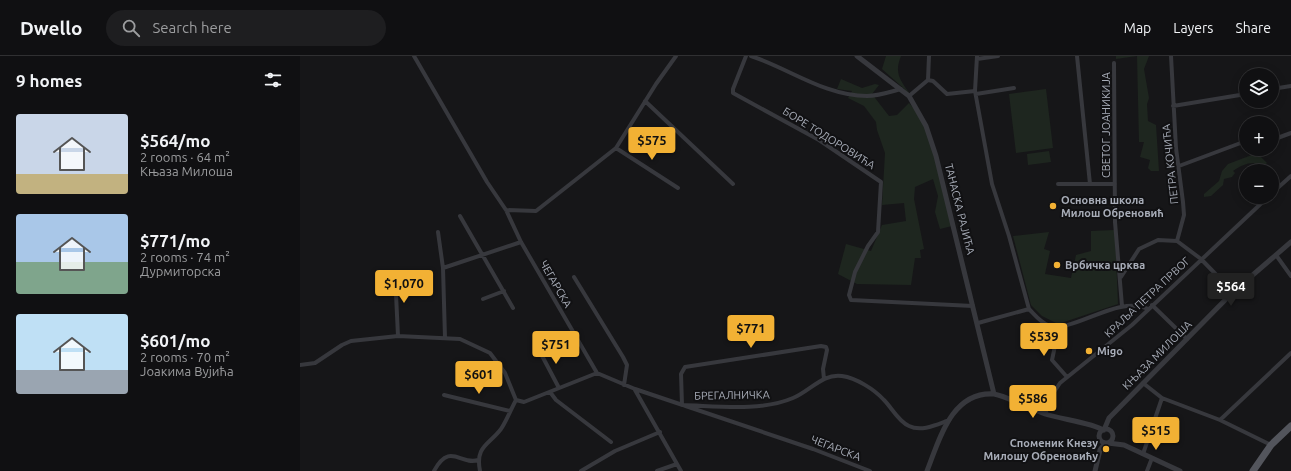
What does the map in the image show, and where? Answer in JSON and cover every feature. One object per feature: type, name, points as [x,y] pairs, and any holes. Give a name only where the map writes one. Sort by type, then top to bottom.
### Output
[{"type":"main road","points":[[1253,471],[1271,445],[1291,426]]},
{"type":"street","name":"ЧЕГАРСКА","points":[[414,56],[487,182],[506,210],[521,242],[597,373],[635,389],[813,449],[870,471]]},
{"type":"street","points":[[506,210],[536,211],[616,148],[645,101],[676,56]]},
{"type":"street","name":"БОРЕ ТОДОРОВИЋА","points":[[746,56],[733,89],[733,93],[806,132],[881,182],[878,232],[868,246],[858,265],[849,295],[851,300],[974,306]]},
{"type":"street","points":[[751,56],[805,81],[839,92],[868,96],[901,90]]},
{"type":"street","name":"ТАНАСКА РАЈИЋА","points":[[857,56],[909,96],[919,112],[932,141],[974,306],[994,394]]},
{"type":"street","points":[[909,96],[928,80],[929,56]]},
{"type":"street","points":[[998,56],[977,57],[976,92],[992,184],[1009,236],[1029,309],[1044,323],[1059,327],[1122,306],[1148,309]]},
{"type":"street","points":[[1077,56],[1090,184]]},
{"type":"street","name":"ПЕТРА КОЧИЋА","points":[[1171,56],[1173,106],[1184,215],[1177,241]]},
{"type":"street","name":"СВЕТОГ ЈОАНИКИЈА","points":[[1114,63],[1115,222],[1121,277],[1122,306]]},
{"type":"street","points":[[928,80],[933,81],[947,94],[1014,88]]},
{"type":"street","points":[[1279,88],[1291,86]]},
{"type":"street","points":[[1173,106],[1239,95]]},
{"type":"street","points":[[645,101],[733,184]]},
{"type":"street","points":[[1279,137],[1291,133]]},
{"type":"street","points":[[1179,166],[1239,144]]},
{"type":"street","points":[[616,148],[678,188]]},
{"type":"street","points":[[1279,187],[1291,176]]},
{"type":"street","points":[[1058,184],[1115,184]]},
{"type":"street","name":"КРАЉА ПЕТРА ПРВОГ","points":[[1045,414],[1054,391],[1067,377],[1110,343],[1261,204]]},
{"type":"street","points":[[460,216],[513,308]]},
{"type":"street","points":[[438,232],[444,268],[445,338]]},
{"type":"street","points":[[1121,277],[1139,249],[1158,240],[1177,241],[1201,260],[1233,292]]},
{"type":"street","points":[[444,268],[521,242]]},
{"type":"street","name":"КЊАЗА МИЛОША","points":[[1095,471],[1101,433],[1109,418],[1233,292],[1291,242]]},
{"type":"street","points":[[1276,255],[1291,276]]},
{"type":"street","points":[[395,273],[398,336]]},
{"type":"street","points":[[574,277],[624,356],[627,365],[624,385]]},
{"type":"street","points":[[483,299],[504,291]]},
{"type":"street","points":[[1152,305],[1187,339]]},
{"type":"street","points":[[978,323],[1029,309]]},
{"type":"street","points":[[1059,327],[1052,360],[1056,367],[1067,377]]},
{"type":"street","points":[[300,365],[315,363],[342,345],[351,341],[398,336],[460,338],[490,353],[505,373],[516,400]]},
{"type":"street","points":[[682,405],[681,374],[685,367],[821,346],[827,350],[823,370],[824,379]]},
{"type":"street","points":[[539,350],[560,388]]},
{"type":"street","points":[[1220,420],[1291,354]]},
{"type":"street","points":[[516,400],[524,402],[597,373]]},
{"type":"street","name":"БРЕГАЛНИЧКА","points":[[682,405],[754,406],[783,402],[797,396],[824,379],[834,375],[843,376],[865,386],[884,399],[898,418],[909,426],[930,427],[947,421]]},
{"type":"street","points":[[1143,383],[1162,398],[1220,420],[1271,445]]},
{"type":"street","points":[[635,389],[681,471]]},
{"type":"street","points":[[550,392],[556,400],[611,442]]},
{"type":"street","points":[[927,471],[947,421],[953,413],[966,402],[978,397],[994,394],[1045,414],[1091,426],[1101,433],[1107,443]]},
{"type":"street","points":[[444,395],[510,410]]},
{"type":"street","points":[[1143,454],[1162,398]]},
{"type":"street","points":[[480,471],[478,460],[483,447],[501,429],[516,400]]},
{"type":"street","points":[[1091,426],[1109,418]]},
{"type":"street","points":[[1097,457],[1101,446],[1112,440],[1108,424],[1109,418]]},
{"type":"street","points":[[581,471],[611,453],[660,432]]},
{"type":"street","points":[[1101,433],[1111,432]]},
{"type":"street","points":[[1111,432],[1124,445]]},
{"type":"street","points":[[1107,443],[1124,445],[1180,471]]},
{"type":"street","points":[[434,471],[438,464],[446,457],[458,457],[472,461],[478,460]]},
{"type":"street","points":[[1147,471],[1152,458]]},
{"type":"street","points":[[657,471],[677,464]]},
{"type":"shaded area","points":[[886,56],[901,56],[898,72],[903,85],[910,94],[882,69]]},
{"type":"shaded area","points":[[1116,56],[1137,56],[1116,59]]},
{"type":"shaded area","points":[[1137,56],[1149,56],[1144,69],[1149,98],[1147,104],[1148,121],[1156,125],[1159,171],[1151,171],[1148,168],[1150,160],[1140,157],[1144,142],[1139,142]]},
{"type":"shaded area","points":[[841,79],[862,88],[875,84],[879,85],[872,94],[889,116],[897,115],[909,103],[919,115],[933,144],[952,226],[940,229],[935,212],[938,196],[933,179],[915,187],[914,199],[924,249],[920,250],[921,258],[915,258],[911,285],[857,284],[838,274],[846,244],[871,251],[882,225],[906,221],[904,203],[882,205],[885,153],[877,130],[876,122],[864,106],[848,98],[852,91],[837,89]]},
{"type":"shaded area","points":[[1046,89],[1053,148],[1016,153],[1009,94]]},
{"type":"shaded area","points":[[1049,151],[1051,162],[1028,165],[1027,154]]},
{"type":"shaded area","points":[[1249,156],[1260,156],[1267,163],[1239,164],[1239,167],[1233,171],[1235,173],[1232,177],[1224,179],[1223,185],[1211,196],[1204,197],[1204,194],[1219,181],[1222,171],[1228,164]]},
{"type":"shaded area","points":[[1115,230],[1118,304],[1058,324],[1042,316],[1031,305],[1013,236],[1049,232],[1044,249],[1050,251],[1045,274],[1071,278],[1076,255],[1091,251],[1091,231]]},
{"type":"place","name":"Основна школа Милош Обреновић","points":[[1053,206]]},
{"type":"place","name":"Врбичка црква","points":[[1057,265]]},
{"type":"place","name":"Migo","points":[[1089,351]]},
{"type":"place","name":"Споменик Кнезу Милошу Обреновићу","points":[[1106,449]]}]
